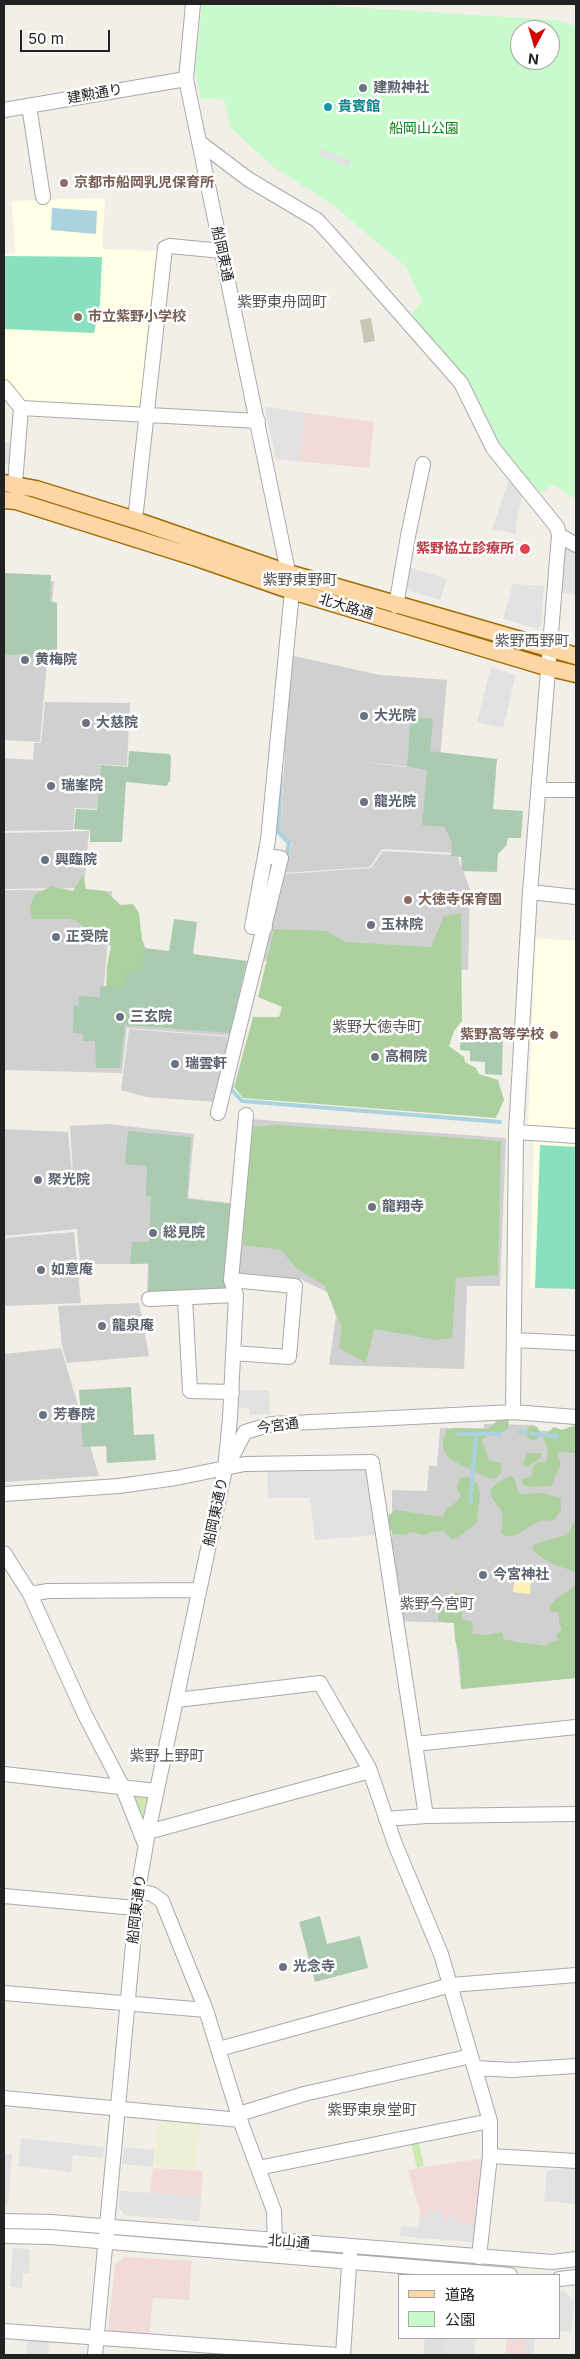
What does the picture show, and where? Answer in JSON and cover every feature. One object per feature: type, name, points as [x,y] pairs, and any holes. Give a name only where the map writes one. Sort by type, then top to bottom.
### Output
[{"type":"main road","name":"北大路通","points":[[10,484],[135,520],[288,574],[576,656]]},
{"type":"main road","name":"北大路通","points":[[4,500],[16,501],[137,539],[292,591],[546,668],[576,674]]},
{"type":"street","name":"船岡東通","points":[[194,4],[186,79],[292,591],[266,856],[256,900],[258,927]]},
{"type":"street","name":"建勲通り","points":[[4,110],[186,79]]},
{"type":"street","points":[[29,106],[43,197]]},
{"type":"street","points":[[199,142],[248,179],[317,220],[461,383],[493,448],[557,527],[558,535],[546,668],[530,892],[516,1132],[513,1412]]},
{"type":"street","points":[[135,520],[165,248],[170,246],[222,251]]},
{"type":"street","points":[[4,387],[21,408],[10,484]]},
{"type":"street","points":[[21,408],[258,421]]},
{"type":"street","points":[[396,606],[423,464]]},
{"type":"street","points":[[558,535],[576,545]]},
{"type":"street","points":[[538,790],[576,790]]},
{"type":"street","points":[[218,1113],[258,927],[271,901],[282,858],[266,856]]},
{"type":"street","points":[[530,892],[576,897]]},
{"type":"street","points":[[256,900],[271,901]]},
{"type":"street","points":[[225,1469],[232,1392],[236,1295],[231,1280],[246,1115]]},
{"type":"street","points":[[516,1132],[576,1136]]},
{"type":"street","points":[[231,1280],[295,1286],[289,1357],[233,1353]]},
{"type":"street","points":[[149,1299],[236,1295]]},
{"type":"street","points":[[185,1298],[190,1391],[232,1392]]},
{"type":"street","points":[[514,1340],[576,1343]]},
{"type":"street","name":"今宮通","points":[[225,1469],[245,1432],[259,1426],[513,1412],[576,1417]]},
{"type":"street","points":[[4,1494],[119,1486],[245,1464],[372,1462],[426,1816]]},
{"type":"street","name":"船岡東通り","points":[[95,2355],[135,1908],[146,1838],[225,1469]]},
{"type":"street","points":[[4,1554],[30,1594],[85,1716],[122,1786],[146,1838],[370,1771]]},
{"type":"street","points":[[30,1594],[48,1591],[199,1590]]},
{"type":"street","points":[[177,1700],[320,1683],[370,1771],[386,1819],[441,1954],[490,2121],[490,2156],[479,2257]]},
{"type":"street","points":[[415,1744],[576,1727]]},
{"type":"street","points":[[4,1774],[156,1791]]},
{"type":"street","points":[[386,1819],[426,1816],[576,1814]]},
{"type":"street","points":[[138,1891],[152,1894],[162,1900],[206,2010],[239,2117],[274,2211],[274,2255]]},
{"type":"street","points":[[4,1896],[135,1908]]},
{"type":"street","points":[[219,2050],[451,1985],[576,1975]]},
{"type":"street","points":[[4,1993],[206,2010]]},
{"type":"street","points":[[4,2098],[117,2109],[239,2117],[304,2094],[473,2062],[512,2070],[576,2066]]},
{"type":"street","points":[[258,2168],[490,2121]]},
{"type":"street","points":[[490,2156],[576,2161]]},
{"type":"street","name":"北山通","points":[[4,2221],[51,2222],[106,2234],[274,2255],[498,2274]]},
{"type":"street","name":"北山通","points":[[4,2236],[106,2234],[275,2241],[479,2257],[575,2262]]},
{"type":"street","points":[[343,2355],[351,2247]]},
{"type":"street","points":[[560,2279],[576,2277]]},
{"type":"street","points":[[4,2331],[338,2355]]},
{"type":"shaded area","points":[[321,149],[351,161],[348,167],[318,155]]},
{"type":"shaded area","name":"市立紫野小学校","points":[[105,198],[102,249],[159,251],[143,403],[132,412],[29,404],[21,400],[4,380],[4,254],[15,253],[12,201]]},
{"type":"shaded area","points":[[371,318],[375,341],[364,343],[360,320]]},
{"type":"shaded area","points":[[265,407],[374,422],[369,468],[276,459]]},
{"type":"shaded area","points":[[265,407],[305,413],[300,461],[276,459]]},
{"type":"shaded area","points":[[5,442],[15,443],[13,464],[4,464]]},
{"type":"shaded area","points":[[510,477],[523,492],[516,523],[516,534],[492,529]]},
{"type":"shaded area","points":[[562,545],[576,553],[576,595],[559,592]]},
{"type":"shaded area","points":[[408,567],[447,579],[440,600],[403,589]]},
{"type":"shaded area","points":[[4,573],[51,575],[50,601],[57,603],[57,656],[25,658],[25,654],[4,655]]},
{"type":"shaded area","name":"黄梅院","points":[[4,578],[54,581],[40,742],[4,740]]},
{"type":"shaded area","points":[[513,584],[544,586],[541,625],[538,629],[503,619]]},
{"type":"shaded area","points":[[290,655],[380,675],[447,680],[439,770],[348,760],[439,771],[457,853],[382,849],[370,867],[284,873],[292,843],[282,837],[280,832],[285,753],[282,752]]},
{"type":"shaded area","points":[[491,667],[516,675],[503,728],[477,722]]},
{"type":"shaded area","points":[[45,702],[130,703],[127,766],[91,764],[101,765],[97,809],[75,808],[73,830],[4,831],[4,758],[33,760],[34,743],[41,743]]},
{"type":"shaded area","points":[[411,717],[433,719],[430,751],[497,759],[493,809],[523,811],[521,838],[508,838],[506,846],[498,854],[497,872],[462,871],[461,857],[451,856],[452,844],[445,827],[422,825],[427,770],[407,767]]},
{"type":"shaded area","points":[[129,751],[169,754],[171,757],[170,782],[168,782],[167,786],[126,782],[122,842],[90,842],[90,830],[74,829],[76,809],[97,810],[101,765],[128,767]]},
{"type":"shaded area","name":"興臨院","points":[[89,831],[84,888],[4,889],[4,833]]},
{"type":"shaded area","name":"玉林院","points":[[383,851],[457,855],[470,889],[468,970],[264,961],[284,874],[371,868]]},
{"type":"shaded area","points":[[4,890],[112,891],[103,997],[238,1006],[231,1036],[127,1028],[122,1073],[4,1070]]},
{"type":"shaded area","points":[[174,919],[197,922],[193,954],[247,961],[230,1033],[125,1025],[120,1068],[96,1068],[95,1041],[83,1041],[83,1034],[73,1033],[74,1005],[79,1006],[79,996],[100,997],[100,986],[125,987],[125,970],[141,971],[144,948],[169,951]]},
{"type":"shaded area","name":"紫野高等学校","points":[[535,938],[576,941],[576,1132],[528,1129]]},
{"type":"shaded area","name":"瑞雲軒","points":[[129,1029],[231,1037],[216,1102],[146,1097],[121,1090]]},
{"type":"shaded area","points":[[461,1029],[503,1032],[502,1075],[485,1074],[485,1062],[470,1061],[470,1051],[460,1050]]},
{"type":"shaded area","name":"龍翔寺","points":[[250,1119],[506,1138],[500,1286],[467,1286],[464,1369],[329,1365],[336,1316],[327,1292],[300,1279],[235,1276]]},
{"type":"shaded area","name":"総見院","points":[[108,1124],[194,1134],[188,1198],[231,1203],[225,1290],[147,1293],[148,1264],[80,1264],[77,1229],[4,1236],[4,1129],[68,1132],[74,1193],[70,1126]]},
{"type":"shaded area","points":[[128,1131],[191,1137],[187,1199],[230,1204],[225,1289],[148,1293],[149,1263],[130,1264],[132,1242],[149,1242],[151,1197],[146,1196],[147,1166],[125,1164]]},
{"type":"shaded area","points":[[534,1140],[576,1142],[576,1289],[530,1288]]},
{"type":"shaded area","name":"如意庵","points":[[74,1232],[81,1303],[4,1306],[4,1238]]},
{"type":"shaded area","name":"龍泉庵","points":[[139,1303],[149,1356],[67,1363],[62,1345],[58,1306]]},
{"type":"shaded area","name":"芳春院","points":[[61,1348],[99,1476],[4,1482],[4,1354]]},
{"type":"shaded area","points":[[131,1387],[134,1435],[154,1434],[156,1460],[107,1463],[106,1446],[83,1447],[79,1390]]},
{"type":"shaded area","points":[[239,1390],[269,1391],[270,1414],[249,1415],[250,1409],[236,1406]]},
{"type":"shaded area","name":"今宮神社","points":[[484,1424],[535,1425],[535,1430],[576,1433],[576,1678],[461,1689],[454,1623],[396,1621],[387,1548],[392,1547],[392,1490],[427,1491],[429,1466],[437,1466],[440,1428],[484,1428]]},
{"type":"shaded area","points":[[267,1468],[367,1470],[377,1535],[315,1540],[310,1498],[268,1498]]},
{"type":"shaded area","points":[[320,1916],[327,1944],[360,1936],[368,1968],[315,1982],[299,1922]]},
{"type":"shaded area","points":[[159,2118],[200,2122],[195,2170],[154,2166]]},
{"type":"shaded area","points":[[21,2138],[104,2147],[103,2158],[73,2155],[71,2172],[18,2166]]},
{"type":"shaded area","points":[[124,2147],[154,2150],[153,2167],[122,2164]]},
{"type":"shaded area","points":[[4,2153],[12,2154],[8,2205],[4,2209]]},
{"type":"shaded area","points":[[483,2158],[475,2242],[419,2238],[420,2211],[408,2170]]},
{"type":"shaded area","points":[[153,2168],[203,2171],[199,2221],[125,2215],[119,2208],[120,2191],[150,2193]]},
{"type":"shaded area","points":[[576,2168],[576,2204],[544,2201],[547,2171]]},
{"type":"shaded area","points":[[120,2191],[201,2196],[199,2221],[125,2215],[119,2208]]},
{"type":"shaded area","points":[[429,2210],[444,2211],[443,2220],[448,2221],[449,2212],[454,2213],[454,2222],[477,2224],[475,2242],[400,2236],[401,2226],[419,2227],[419,2218],[427,2219]]},
{"type":"shaded area","points":[[13,2248],[30,2249],[29,2273],[23,2273],[22,2288],[10,2287]]},
{"type":"shaded area","points":[[125,2257],[192,2261],[189,2300],[153,2298],[149,2338],[113,2335],[108,2329],[115,2265]]},
{"type":"shaded area","points":[[560,2291],[565,2291],[574,2302],[571,2332],[560,2331]]},
{"type":"shaded area","points":[[28,2338],[49,2341],[48,2355],[26,2355]]},
{"type":"shaded area","points":[[425,2339],[446,2339],[445,2355],[423,2355]]},
{"type":"shaded area","points":[[446,2339],[476,2339],[474,2355],[445,2355]]},
{"type":"shaded area","points":[[507,2339],[535,2339],[533,2355],[505,2355]]},
{"type":"shaded area","points":[[525,2339],[535,2339],[533,2355],[524,2355]]},
{"type":"green space","name":"船岡山公園","points":[[202,4],[302,4],[556,20],[510,20],[510,70],[560,70],[560,21],[576,26],[576,500],[553,484],[541,493],[505,453],[464,379],[411,314],[422,301],[406,267],[333,205],[272,166],[231,128],[224,100],[208,98],[201,100],[195,72]]},
{"type":"green space","points":[[4,256],[102,257],[100,304],[94,333],[4,329]]},
{"type":"green space","points":[[4,491],[36,498],[162,537],[4,493]]},
{"type":"green space","points":[[83,875],[86,889],[105,891],[121,905],[133,904],[139,913],[142,939],[153,969],[134,995],[106,991],[107,966],[111,946],[73,919],[32,919],[30,907],[34,895],[52,886],[73,891]]},
{"type":"green space","name":"高桐院","points":[[461,913],[462,1021],[454,1031],[449,1046],[464,1057],[465,1062],[476,1068],[479,1074],[498,1080],[504,1100],[496,1118],[243,1098],[234,1087],[253,1017],[279,1017],[282,1007],[258,997],[274,929],[327,931],[345,942],[431,947],[444,916]]},
{"type":"green space","name":"龍翔寺","points":[[277,1125],[501,1141],[498,1275],[456,1278],[452,1338],[437,1340],[374,1329],[366,1363],[339,1348],[342,1328],[325,1286],[296,1268],[281,1250],[243,1245],[245,1186],[253,1127]]},
{"type":"green space","points":[[540,1145],[576,1147],[576,1289],[535,1288]]},
{"type":"green space","points":[[498,1420],[509,1420],[508,1428],[502,1432],[487,1436],[482,1440],[489,1460],[501,1463],[502,1472],[495,1479],[484,1476],[454,1461],[445,1453],[443,1447],[447,1430],[456,1428],[488,1429]]},
{"type":"green space","points":[[576,1425],[576,1453],[560,1452],[557,1454],[561,1464],[551,1486],[529,1487],[522,1483],[522,1479],[532,1476],[533,1466],[537,1462],[546,1462],[548,1452],[543,1436],[554,1427],[562,1430]]},
{"type":"green space","points":[[533,1426],[538,1428],[540,1433],[538,1438],[533,1440],[528,1438],[526,1433],[528,1428]]},
{"type":"green space","points":[[527,1453],[541,1453],[541,1458],[527,1467],[523,1464]]},
{"type":"green space","points":[[510,1475],[514,1478],[519,1494],[542,1493],[561,1498],[561,1510],[554,1520],[540,1521],[511,1536],[501,1533],[502,1512],[492,1497],[491,1490]]},
{"type":"green space","points":[[467,1477],[477,1483],[480,1493],[478,1520],[471,1528],[453,1540],[443,1531],[431,1532],[425,1535],[411,1532],[405,1535],[393,1534],[388,1524],[389,1515],[395,1510],[443,1517],[446,1510],[461,1495],[457,1488],[459,1478]]},
{"type":"green space","points":[[576,1519],[576,1572],[547,1561],[532,1549],[534,1544],[567,1535]]},
{"type":"green space","points":[[576,1584],[576,1678],[461,1689],[460,1656],[455,1640],[454,1623],[438,1621],[440,1599],[454,1593],[468,1594],[471,1598],[471,1605],[462,1609],[462,1619],[473,1622],[472,1634],[487,1635],[502,1632],[504,1639],[545,1646],[548,1643],[559,1640],[556,1635],[562,1630],[559,1623],[559,1613],[550,1611],[551,1606],[556,1599]]},
{"type":"green space","points":[[134,1794],[149,1795],[143,1817],[141,1817]]},
{"type":"green space","points":[[418,2139],[424,2166],[417,2168],[410,2140]]},
{"type":"sand","points":[[515,1577],[531,1579],[530,1594],[513,1592]]},
{"type":"water","points":[[52,208],[97,211],[96,234],[51,230]]},
{"type":"waterway","points":[[281,776],[278,832],[289,843],[286,859]]},
{"type":"waterway","points":[[232,1084],[231,1089],[242,1101],[500,1122]]},
{"type":"waterway","points":[[519,1432],[527,1433]]},
{"type":"waterway","points":[[458,1434],[500,1434]]},
{"type":"waterway","points":[[532,1434],[557,1436]]},
{"type":"waterway","points":[[473,1468],[476,1439]]},
{"type":"waterway","points":[[471,1493],[473,1472]]},
{"type":"waterway","points":[[471,1498],[471,1503]]},
{"type":"place","name":"建勲神社","points":[[363,88]]},
{"type":"place","name":"貴賓館","points":[[328,107]]},
{"type":"place","name":"京都市船岡乳児保育所","points":[[64,183]]},
{"type":"place","name":"市立紫野小学校","points":[[78,317]]},
{"type":"place","name":"紫野協立診療所","points":[[525,549]]},
{"type":"place","name":"黄梅院","points":[[25,660]]},
{"type":"place","name":"大光院","points":[[364,716]]},
{"type":"place","name":"大慈院","points":[[86,723]]},
{"type":"place","name":"瑞峯院","points":[[51,786]]},
{"type":"place","name":"龍光院","points":[[364,802]]},
{"type":"place","name":"興臨院","points":[[45,860]]},
{"type":"place","name":"大徳寺保育園","points":[[408,900]]},
{"type":"place","name":"玉林院","points":[[371,925]]},
{"type":"place","name":"正受院","points":[[56,937]]},
{"type":"place","name":"三玄院","points":[[120,1017]]},
{"type":"place","name":"紫野高等学校","points":[[554,1035]]},
{"type":"place","name":"高桐院","points":[[375,1057]]},
{"type":"place","name":"瑞雲軒","points":[[175,1064]]},
{"type":"place","name":"聚光院","points":[[38,1180]]},
{"type":"place","name":"龍翔寺","points":[[372,1207]]},
{"type":"place","name":"総見院","points":[[153,1233]]},
{"type":"place","name":"如意庵","points":[[41,1270]]},
{"type":"place","name":"龍泉庵","points":[[102,1326]]},
{"type":"place","name":"芳春院","points":[[43,1415]]},
{"type":"place","name":"今宮神社","points":[[483,1575]]},
{"type":"place","name":"光念寺","points":[[283,1967]]},
{"type":"district","name":"紫野東舟岡町","points":[[282,302]]},
{"type":"district","name":"紫野東野町","points":[[300,580]]},
{"type":"district","name":"紫野西野町","points":[[532,641]]},
{"type":"district","name":"紫野大徳寺町","points":[[377,1027]]},
{"type":"district","name":"紫野今宮町","points":[[437,1604]]},
{"type":"district","name":"紫野上野町","points":[[167,1756]]},
{"type":"district","name":"紫野東泉堂町","points":[[372,2110]]}]
